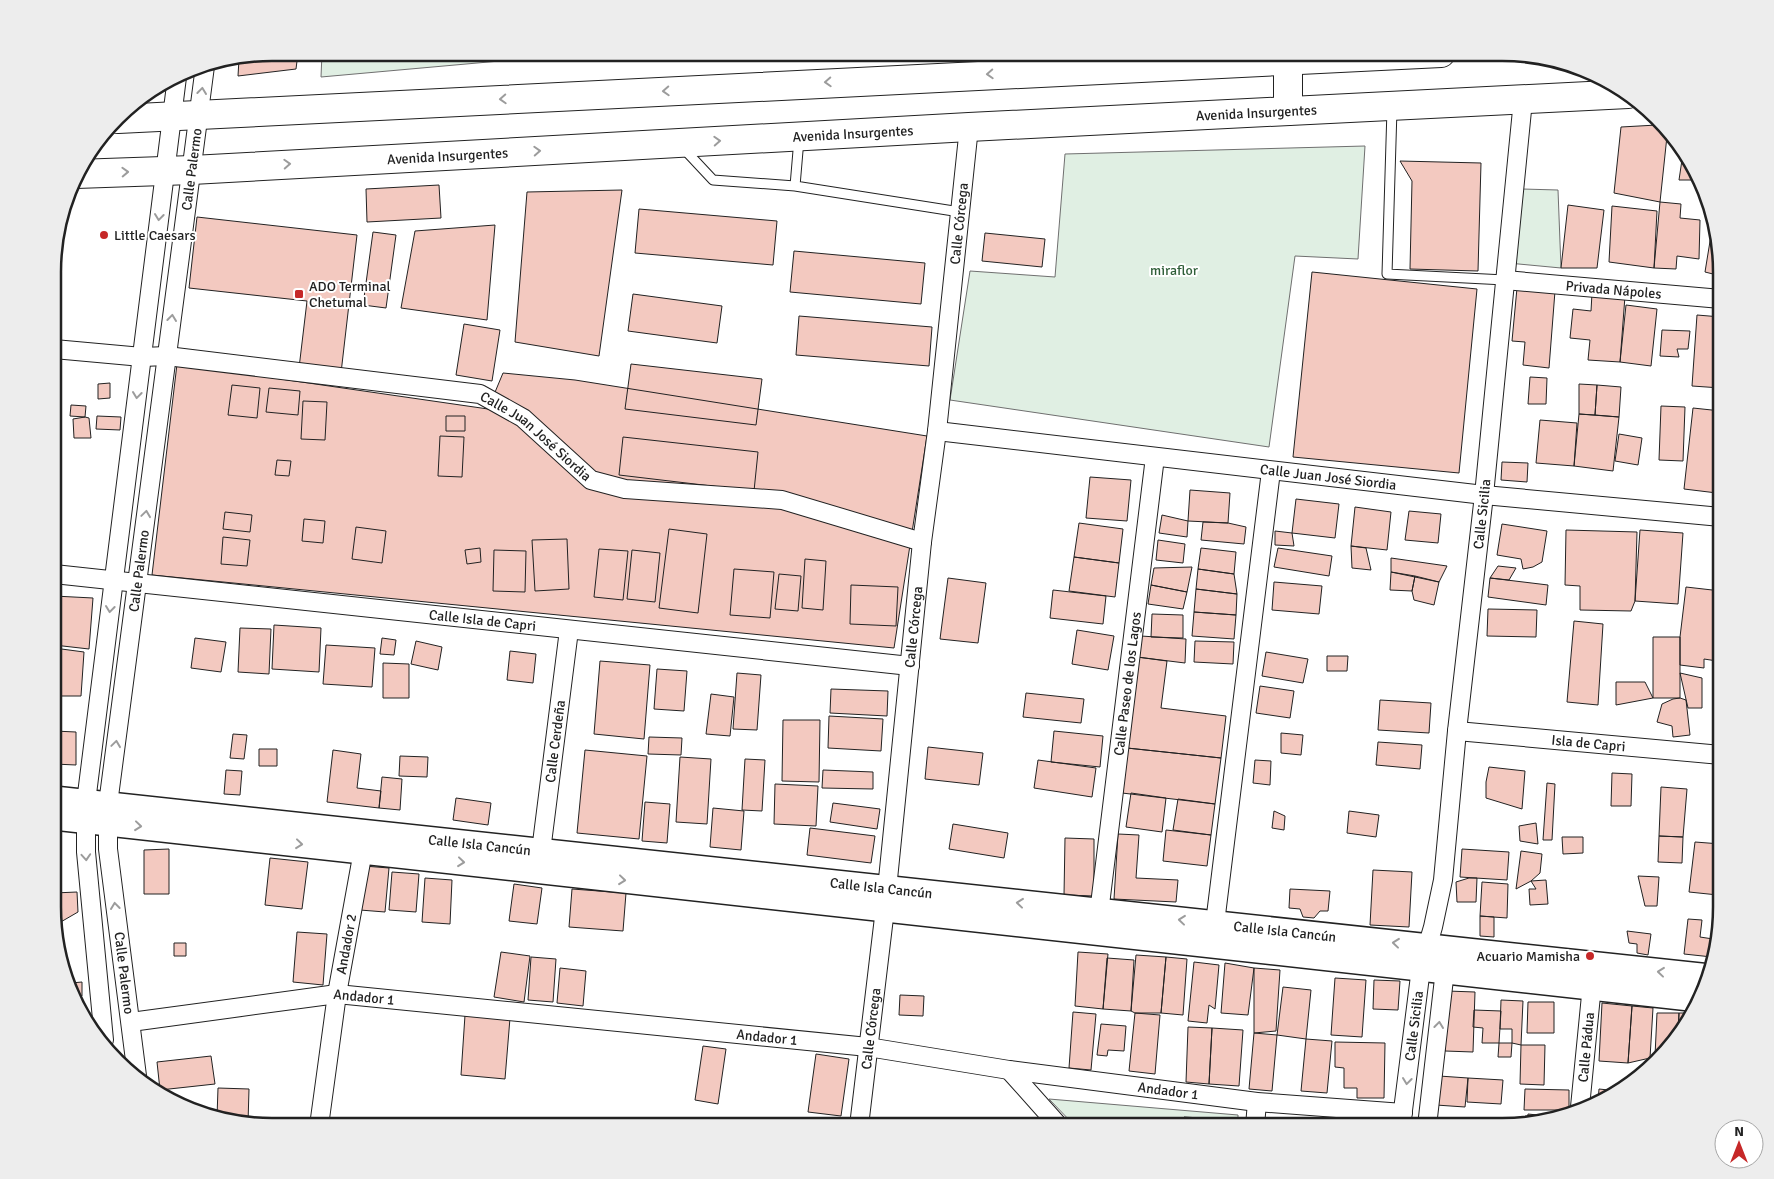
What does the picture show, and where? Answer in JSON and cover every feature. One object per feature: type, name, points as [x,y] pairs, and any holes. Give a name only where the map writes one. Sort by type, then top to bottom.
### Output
[{"type":"main road","points":[[128,118],[1022,62],[1070,61]]},
{"type":"main road","points":[[1288,61],[1288,111]]},
{"type":"main road","name":"Avenida Insurgentes","points":[[86,174],[1615,95]]},
{"type":"street","name":"Calle Palermo","points":[[136,1067],[108,849],[97,812],[114,581],[142,357],[178,170],[199,115],[204,72]]},
{"type":"street","name":"Calle Palermo","points":[[103,1033],[86,852],[97,812],[137,582],[167,356],[178,170],[172,116],[176,85]]},
{"type":"street","name":"Calle Sicilia","points":[[1402,1118],[1433,952],[1444,880],[1457,731],[1484,495],[1523,100]]},
{"type":"street","name":"Calle Córcega","points":[[860,1118],[886,898],[922,542],[937,431],[969,127]]},
{"type":"street","name":"Privada Nápoles","points":[[1505,280],[1713,298]]},
{"type":"street","name":"Calle Juan José Siordia","points":[[61,350],[142,357],[167,356],[480,394],[523,418],[591,480],[625,489],[782,500],[922,542]]},
{"type":"street","name":"Calle Juan José Siordia","points":[[937,431],[1484,495],[1713,516]]},
{"type":"street","name":"Calle Paseo de los Lagos","points":[[1098,922],[1155,457]]},
{"type":"street","points":[[1215,924],[1270,471]]},
{"type":"street","name":"Calle Isla de Capri","points":[[61,575],[910,666]]},
{"type":"street","name":"Calle Cerdeña","points":[[538,861],[569,630]]},
{"type":"street","name":"Isla de Capri","points":[[1457,731],[1713,754]]},
{"type":"street","name":"Calle Isla Cancún","points":[[61,801],[97,812],[363,851],[538,861]]},
{"type":"street","name":"Calle Isla Cancún","points":[[61,816],[97,812],[1098,922],[1433,952]]},
{"type":"street","name":"Andador 2","points":[[320,1118],[337,994],[363,851]]},
{"type":"street","name":"Calle Isla Cancún","points":[[1098,922],[1215,924],[1433,952],[1593,976],[1692,998]]},
{"type":"street","name":"Calle Sicilia","points":[[1427,1118],[1433,952]]},
{"type":"street","name":"Calle Isla Cancún","points":[[1593,976],[1701,977]]},
{"type":"street","name":"Calle Pádua","points":[[1580,1103],[1593,976]]},
{"type":"street","name":"Andador 1","points":[[130,1022],[337,994],[868,1046],[1009,1070],[1386,1118]]},
{"type":"street","points":[[1009,1070],[1052,1118]]},
{"type":"street","points":[[1256,1118],[1257,1102]]},
{"type":"lane","points":[[1392,106],[1387,274],[1505,280]]},
{"type":"lane","points":[[795,186],[799,136]]},
{"type":"lane","points":[[678,143],[713,180],[795,186],[960,212]]},
{"type":"green space","points":[[322,61],[500,61],[321,77]]},
{"type":"green space","name":"miraflor","points":[[1365,146],[1358,259],[1295,256],[1269,447],[950,400],[970,271],[1055,277],[1065,154]]},
{"type":"green space","points":[[1522,189],[1558,190],[1561,268],[1508,263]]},
{"type":"green space","points":[[1049,1099],[1238,1115],[1238,1118],[1067,1118]]},
{"type":"building","points":[[297,61],[296,69],[238,76],[239,64]]},
{"type":"building","points":[[1653,125],[1666,141],[1660,202],[1614,193],[1621,127]]},
{"type":"building","points":[[1400,161],[1481,163],[1478,271],[1410,269],[1412,181]]},
{"type":"building","points":[[1682,163],[1691,180],[1679,180]]},
{"type":"building","points":[[439,185],[441,218],[367,222],[366,189]]},
{"type":"building","points":[[622,190],[599,356],[515,342],[527,192]]},
{"type":"building","points":[[1660,202],[1681,204],[1680,218],[1700,220],[1699,259],[1677,256],[1676,269],[1654,268]]},
{"type":"building","points":[[1568,205],[1604,210],[1597,268],[1561,268]]},
{"type":"building","points":[[1612,206],[1657,211],[1654,268],[1609,262]]},
{"type":"building","points":[[639,209],[777,221],[773,265],[635,253]]},
{"type":"building","name":"ADO Terminal Chetumal","points":[[197,217],[357,235],[341,373],[299,368],[307,301],[189,288]]},
{"type":"building","points":[[495,225],[487,320],[401,308],[415,231]]},
{"type":"building","points":[[373,232],[396,235],[386,308],[363,305]]},
{"type":"building","points":[[985,233],[1045,239],[1042,267],[982,261]]},
{"type":"building","points":[[1710,240],[1713,274],[1705,272]]},
{"type":"building","points":[[794,251],[925,263],[921,304],[790,292]]},
{"type":"building","points":[[1312,272],[1477,289],[1459,473],[1293,457]]},
{"type":"building","points":[[1517,288],[1555,291],[1549,368],[1523,365],[1525,342],[1512,341]]},
{"type":"building","points":[[1592,293],[1625,296],[1620,362],[1588,360],[1590,340],[1570,338],[1573,309],[1591,311]]},
{"type":"building","points":[[633,294],[722,306],[717,343],[628,331]]},
{"type":"building","points":[[1626,305],[1657,309],[1651,366],[1620,362]]},
{"type":"building","points":[[1697,315],[1713,316],[1713,387],[1692,386]]},
{"type":"building","points":[[799,316],[932,327],[929,366],[796,355]]},
{"type":"building","points":[[464,324],[500,330],[492,381],[456,375]]},
{"type":"building","points":[[1662,330],[1690,331],[1688,349],[1677,349],[1679,357],[1660,356]]},
{"type":"building","points":[[177,364],[488,409],[503,373],[575,380],[927,436],[894,648],[152,575]]},
{"type":"building","points":[[631,364],[762,379],[756,425],[625,409]]},
{"type":"building","points":[[1530,377],[1547,378],[1546,404],[1528,404]]},
{"type":"building","points":[[110,383],[110,398],[98,399],[98,384]]},
{"type":"building","points":[[1579,384],[1597,385],[1595,415],[1579,414]]},
{"type":"building","points":[[232,385],[260,388],[257,418],[228,415]]},
{"type":"building","points":[[1597,385],[1621,387],[1619,417],[1595,415]]},
{"type":"building","points":[[269,388],[300,391],[298,415],[266,412]]},
{"type":"building","points":[[303,401],[327,402],[325,440],[301,439]]},
{"type":"building","points":[[71,405],[86,406],[85,417],[70,416]]},
{"type":"building","points":[[1661,406],[1685,407],[1683,461],[1659,460]]},
{"type":"building","points":[[1693,408],[1713,410],[1713,493],[1684,489]]},
{"type":"building","points":[[1579,414],[1619,417],[1613,471],[1574,466]]},
{"type":"building","points":[[97,416],[121,417],[120,430],[96,429]]},
{"type":"building","points":[[446,416],[465,416],[465,431],[446,431]]},
{"type":"building","points":[[89,418],[91,438],[74,438],[73,419]]},
{"type":"building","points":[[1540,420],[1577,423],[1574,466],[1536,463]]},
{"type":"building","points":[[1619,434],[1642,438],[1638,465],[1615,461]]},
{"type":"building","points":[[440,436],[464,437],[462,477],[438,476]]},
{"type":"building","points":[[623,437],[758,452],[754,491],[619,475]]},
{"type":"building","points":[[277,460],[291,461],[289,476],[275,475]]},
{"type":"building","points":[[1502,462],[1528,463],[1527,482],[1501,480]]},
{"type":"building","points":[[1090,477],[1131,480],[1127,521],[1086,518]]},
{"type":"building","points":[[1190,490],[1230,493],[1228,523],[1188,521]]},
{"type":"building","points":[[1296,499],[1339,504],[1335,538],[1292,533]]},
{"type":"building","points":[[1355,507],[1391,512],[1387,550],[1351,546]]},
{"type":"building","points":[[1409,511],[1441,514],[1438,543],[1405,540]]},
{"type":"building","points":[[225,512],[252,515],[250,532],[223,529]]},
{"type":"building","points":[[1162,515],[1188,521],[1187,537],[1159,533]]},
{"type":"building","points":[[304,519],[325,521],[323,543],[302,541]]},
{"type":"building","points":[[1203,522],[1228,523],[1246,527],[1244,544],[1201,540]]},
{"type":"building","points":[[1079,523],[1123,529],[1119,563],[1074,557]]},
{"type":"building","points":[[1502,524],[1547,531],[1542,562],[1533,567],[1523,569],[1521,559],[1497,555]]},
{"type":"building","points":[[356,527],[386,531],[382,563],[352,559]]},
{"type":"building","points":[[669,529],[707,534],[698,613],[659,608]]},
{"type":"building","points":[[1566,530],[1637,532],[1635,601],[1631,611],[1580,610],[1580,586],[1565,585]]},
{"type":"building","points":[[1640,530],[1683,533],[1678,604],[1635,601]]},
{"type":"building","points":[[1275,531],[1292,533],[1294,546],[1275,545]]},
{"type":"building","points":[[223,537],[250,540],[247,566],[221,564]]},
{"type":"building","points":[[567,539],[569,589],[535,591],[532,540]]},
{"type":"building","points":[[1158,540],[1185,544],[1183,563],[1156,560]]},
{"type":"building","points":[[1351,546],[1366,548],[1371,570],[1352,568]]},
{"type":"building","points":[[480,548],[481,562],[467,564],[465,550]]},
{"type":"building","points":[[1201,548],[1236,552],[1234,574],[1198,569]]},
{"type":"building","points":[[1278,548],[1332,556],[1329,576],[1274,567]]},
{"type":"building","points":[[599,549],[628,551],[623,600],[594,597]]},
{"type":"building","points":[[494,550],[526,551],[525,592],[493,591]]},
{"type":"building","points":[[632,550],[660,553],[655,602],[627,599]]},
{"type":"building","points":[[1074,557],[1119,563],[1115,597],[1069,591]]},
{"type":"building","points":[[1391,558],[1447,566],[1439,582],[1391,572]]},
{"type":"building","points":[[805,559],[826,561],[823,610],[802,608]]},
{"type":"building","points":[[1498,566],[1516,568],[1509,580],[1490,578]]},
{"type":"building","points":[[1192,567],[1187,592],[1151,585],[1154,568]]},
{"type":"building","points":[[734,569],[774,572],[770,618],[730,615]]},
{"type":"building","points":[[1198,569],[1234,574],[1237,594],[1196,589]]},
{"type":"building","points":[[1391,572],[1415,576],[1412,591],[1390,590]]},
{"type":"building","points":[[779,574],[801,576],[798,611],[775,609]]},
{"type":"building","points":[[1415,576],[1439,582],[1434,605],[1414,600],[1412,591]]},
{"type":"building","points":[[948,578],[986,583],[978,643],[940,639]]},
{"type":"building","points":[[1490,578],[1548,585],[1546,605],[1488,597]]},
{"type":"building","points":[[1274,582],[1322,586],[1319,614],[1272,610]]},
{"type":"building","points":[[851,585],[898,587],[896,626],[850,624]]},
{"type":"building","points":[[1151,585],[1187,592],[1183,609],[1148,604]]},
{"type":"building","points":[[1686,587],[1713,590],[1713,660],[1704,659],[1704,668],[1680,665],[1680,637]]},
{"type":"building","points":[[1196,589],[1237,594],[1236,615],[1194,612]]},
{"type":"building","points":[[1053,590],[1106,596],[1103,624],[1050,618]]},
{"type":"building","points":[[61,596],[93,598],[89,649],[61,646]]},
{"type":"building","points":[[1488,609],[1537,610],[1536,637],[1487,636]]},
{"type":"building","points":[[1194,612],[1236,615],[1234,639],[1192,636]]},
{"type":"building","points":[[1152,614],[1183,615],[1183,638],[1151,637]]},
{"type":"building","points":[[1574,621],[1603,624],[1598,705],[1567,702]]},
{"type":"building","points":[[274,625],[321,628],[319,672],[272,669]]},
{"type":"building","points":[[240,628],[271,629],[269,674],[238,672]]},
{"type":"building","points":[[1077,630],[1114,636],[1108,670],[1072,664]]},
{"type":"building","points":[[1141,636],[1186,639],[1185,663],[1137,657]]},
{"type":"building","points":[[1653,637],[1680,637],[1680,698],[1653,698]]},
{"type":"building","points":[[195,638],[226,642],[221,672],[191,668]]},
{"type":"building","points":[[382,638],[396,640],[394,655],[380,654]]},
{"type":"building","points":[[416,641],[442,647],[438,670],[411,664]]},
{"type":"building","points":[[1195,641],[1234,642],[1233,664],[1194,662]]},
{"type":"building","points":[[326,645],[375,648],[372,687],[323,684]]},
{"type":"building","points":[[61,649],[84,652],[81,696],[61,696]]},
{"type":"building","points":[[510,651],[536,654],[533,683],[507,680]]},
{"type":"building","points":[[1266,652],[1308,659],[1303,683],[1262,676]]},
{"type":"building","points":[[1327,656],[1348,656],[1347,671],[1327,671]]},
{"type":"building","points":[[1137,657],[1167,661],[1161,708],[1226,716],[1221,758],[1127,748]]},
{"type":"building","points":[[600,661],[650,665],[644,739],[594,734]]},
{"type":"building","points":[[383,663],[409,664],[409,698],[383,698]]},
{"type":"building","points":[[657,669],[687,671],[684,711],[654,709]]},
{"type":"building","points":[[737,673],[761,675],[757,730],[733,729]]},
{"type":"building","points":[[1680,673],[1702,678],[1702,708],[1688,708]]},
{"type":"building","points":[[1616,682],[1645,682],[1653,698],[1616,705]]},
{"type":"building","points":[[1260,686],[1294,691],[1290,718],[1256,713]]},
{"type":"building","points":[[831,689],[888,691],[887,716],[830,713]]},
{"type":"building","points":[[1026,693],[1084,699],[1081,723],[1023,717]]},
{"type":"building","points":[[711,694],[734,697],[730,736],[706,734]]},
{"type":"building","points":[[1680,698],[1686,700],[1690,735],[1673,737],[1672,726],[1657,722],[1662,704]]},
{"type":"building","points":[[1380,700],[1431,703],[1429,733],[1378,730]]},
{"type":"building","points":[[829,716],[883,719],[881,751],[828,748]]},
{"type":"building","points":[[783,720],[820,720],[819,782],[782,781]]},
{"type":"building","points":[[61,731],[76,732],[76,765],[61,764]]},
{"type":"building","points":[[1054,731],[1103,736],[1100,767],[1051,762]]},
{"type":"building","points":[[1281,733],[1303,735],[1301,755],[1281,753]]},
{"type":"building","points":[[233,734],[247,735],[244,759],[230,758]]},
{"type":"building","points":[[649,737],[682,738],[681,755],[648,754]]},
{"type":"building","points":[[1378,742],[1422,745],[1420,769],[1376,765]]},
{"type":"building","points":[[928,747],[983,753],[979,785],[925,779]]},
{"type":"building","points":[[1127,748],[1221,758],[1215,804],[1122,793]]},
{"type":"building","points":[[259,749],[277,749],[277,766],[259,766]]},
{"type":"building","points":[[333,750],[361,754],[357,788],[381,791],[379,808],[327,802]]},
{"type":"building","points":[[585,750],[647,756],[639,839],[577,833]]},
{"type":"building","points":[[400,756],[428,757],[427,777],[399,776]]},
{"type":"building","points":[[680,757],[711,759],[707,824],[676,822]]},
{"type":"building","points":[[745,759],[765,760],[762,811],[742,810]]},
{"type":"building","points":[[1038,760],[1096,768],[1092,797],[1034,788]]},
{"type":"building","points":[[1255,760],[1271,761],[1270,785],[1253,783]]},
{"type":"building","points":[[1489,767],[1525,771],[1522,809],[1486,798],[1486,782]]},
{"type":"building","points":[[226,770],[242,771],[240,795],[224,794]]},
{"type":"building","points":[[823,770],[873,772],[873,789],[822,788]]},
{"type":"building","points":[[1612,773],[1632,774],[1631,806],[1611,806]]},
{"type":"building","points":[[382,777],[402,779],[400,810],[379,808]]},
{"type":"building","points":[[1547,783],[1555,784],[1552,840],[1543,840]]},
{"type":"building","points":[[775,784],[818,786],[816,826],[774,824]]},
{"type":"building","points":[[1661,787],[1687,789],[1683,837],[1659,836]]},
{"type":"building","points":[[1131,793],[1166,798],[1162,832],[1126,827]]},
{"type":"building","points":[[456,798],[491,803],[488,825],[453,820]]},
{"type":"building","points":[[1178,799],[1215,804],[1211,835],[1173,830]]},
{"type":"building","points":[[645,802],[670,804],[667,843],[642,841]]},
{"type":"building","points":[[833,803],[880,809],[877,829],[830,822]]},
{"type":"building","points":[[713,808],[744,811],[741,850],[710,847]]},
{"type":"building","points":[[1274,811],[1285,816],[1284,830],[1272,828]]},
{"type":"building","points":[[1349,811],[1379,815],[1376,837],[1347,833]]},
{"type":"building","points":[[1536,823],[1538,844],[1520,841],[1519,826]]},
{"type":"building","points":[[953,824],[1008,833],[1004,858],[949,849]]},
{"type":"building","points":[[810,828],[875,836],[871,863],[807,855]]},
{"type":"building","points":[[1166,830],[1211,835],[1207,866],[1163,861]]},
{"type":"building","points":[[1118,834],[1139,835],[1136,878],[1178,880],[1176,902],[1114,899]]},
{"type":"building","points":[[1659,836],[1683,837],[1682,863],[1658,862]]},
{"type":"building","points":[[1562,837],[1583,837],[1583,853],[1563,854]]},
{"type":"building","points":[[1065,838],[1094,839],[1094,896],[1064,895]]},
{"type":"building","points":[[1695,842],[1713,843],[1713,894],[1689,892]]},
{"type":"building","points":[[169,849],[169,894],[144,894],[144,850]]},
{"type":"building","points":[[1462,849],[1509,852],[1507,880],[1460,877]]},
{"type":"building","points":[[1521,851],[1542,854],[1540,873],[1531,881],[1516,889]]},
{"type":"building","points":[[270,858],[308,862],[302,909],[265,905]]},
{"type":"building","points":[[364,866],[389,868],[385,912],[360,910]]},
{"type":"building","points":[[1373,870],[1412,872],[1409,927],[1370,925]]},
{"type":"building","points":[[392,872],[419,874],[416,912],[389,910]]},
{"type":"building","points":[[1638,876],[1659,877],[1657,906],[1645,906]]},
{"type":"building","points":[[425,878],[452,880],[450,924],[422,922]]},
{"type":"building","points":[[1477,878],[1476,902],[1457,902],[1456,882]]},
{"type":"building","points":[[1546,880],[1548,904],[1530,905],[1529,889],[1536,889],[1531,881]]},
{"type":"building","points":[[1482,882],[1508,884],[1507,918],[1480,916]]},
{"type":"building","points":[[514,884],[542,888],[537,924],[509,921]]},
{"type":"building","points":[[572,889],[626,893],[623,931],[569,927]]},
{"type":"building","points":[[1290,889],[1330,891],[1328,911],[1320,911],[1314,918],[1303,917],[1300,909],[1289,908]]},
{"type":"building","points":[[77,892],[78,912],[62,921],[61,906],[61,893]]},
{"type":"building","points":[[1480,916],[1494,917],[1494,937],[1480,936]]},
{"type":"building","points":[[1688,919],[1702,920],[1700,937],[1710,939],[1707,956],[1684,954]]},
{"type":"building","points":[[1627,931],[1651,934],[1648,955],[1637,953],[1637,944],[1629,943]]},
{"type":"building","points":[[297,932],[327,934],[323,985],[293,982]]},
{"type":"building","points":[[174,943],[186,943],[186,956],[174,956]]},
{"type":"building","points":[[501,952],[530,956],[524,1002],[494,997]]},
{"type":"building","points":[[1078,952],[1108,954],[1103,1009],[1075,1006]]},
{"type":"building","points":[[1136,955],[1166,957],[1161,1013],[1135,1013],[1131,1011]]},
{"type":"building","points":[[531,957],[556,959],[553,1002],[528,1000]]},
{"type":"building","points":[[1166,957],[1187,959],[1183,1015],[1161,1013]]},
{"type":"building","points":[[1107,958],[1134,960],[1131,1011],[1103,1009]]},
{"type":"building","points":[[1194,962],[1219,965],[1215,1009],[1209,1005],[1207,1023],[1188,1021]]},
{"type":"building","points":[[1225,963],[1254,968],[1248,1015],[1221,1013]]},
{"type":"building","points":[[560,968],[586,971],[583,1006],[557,1003]]},
{"type":"building","points":[[1254,968],[1280,970],[1276,1031],[1254,1033]]},
{"type":"building","points":[[1335,978],[1366,980],[1362,1037],[1331,1035]]},
{"type":"building","points":[[1374,980],[1400,981],[1398,1010],[1373,1009]]},
{"type":"building","points":[[82,982],[82,996],[81,996],[75,983]]},
{"type":"building","points":[[1283,987],[1311,990],[1306,1039],[1277,1035]]},
{"type":"building","points":[[1447,991],[1475,992],[1473,1052],[1445,1051]]},
{"type":"building","points":[[900,995],[924,996],[923,1016],[899,1015]]},
{"type":"building","points":[[1501,1000],[1523,1001],[1521,1045],[1512,1043],[1512,1029],[1500,1029]]},
{"type":"building","points":[[1528,1002],[1554,1002],[1554,1033],[1527,1033]]},
{"type":"building","points":[[1602,1003],[1632,1006],[1628,1063],[1599,1061]]},
{"type":"building","points":[[1632,1006],[1653,1008],[1650,1057],[1628,1063]]},
{"type":"building","points":[[1474,1010],[1501,1011],[1499,1043],[1482,1043],[1483,1028],[1473,1027]]},
{"type":"building","points":[[1073,1012],[1096,1014],[1091,1070],[1069,1068]]},
{"type":"building","points":[[1135,1013],[1160,1015],[1155,1074],[1129,1071]]},
{"type":"building","points":[[1657,1013],[1679,1013],[1677,1024],[1655,1051]]},
{"type":"building","points":[[1679,1013],[1683,1013],[1679,1021]]},
{"type":"building","points":[[465,1015],[510,1018],[505,1079],[461,1075]]},
{"type":"building","points":[[1101,1024],[1126,1026],[1124,1051],[1108,1050],[1107,1056],[1097,1055]]},
{"type":"building","points":[[1188,1027],[1212,1028],[1209,1084],[1186,1082]]},
{"type":"building","points":[[1212,1028],[1243,1030],[1239,1086],[1209,1084]]},
{"type":"building","points":[[1254,1033],[1277,1035],[1272,1091],[1249,1089]]},
{"type":"building","points":[[1306,1039],[1332,1041],[1327,1093],[1301,1091]]},
{"type":"building","points":[[1335,1042],[1385,1043],[1384,1098],[1357,1098],[1357,1088],[1344,1088],[1344,1068],[1335,1067]]},
{"type":"building","points":[[1499,1043],[1512,1043],[1511,1057],[1498,1057]]},
{"type":"building","points":[[1521,1045],[1545,1045],[1544,1085],[1520,1084]]},
{"type":"building","points":[[703,1046],[726,1049],[718,1104],[695,1100]]},
{"type":"building","points":[[816,1054],[849,1059],[841,1116],[808,1112]]},
{"type":"building","points":[[211,1056],[215,1084],[167,1089],[159,1085],[157,1062]]},
{"type":"building","points":[[1439,1076],[1468,1078],[1465,1107],[1436,1105]]},
{"type":"building","points":[[1468,1078],[1503,1080],[1501,1104],[1467,1102]]},
{"type":"building","points":[[218,1088],[249,1089],[248,1116],[217,1111]]},
{"type":"building","points":[[1525,1089],[1569,1090],[1569,1107],[1559,1110],[1524,1110]]},
{"type":"building","points":[[1599,1089],[1606,1090],[1599,1094]]},
{"type":"place","name":"Little Caesars","points":[[104,235]]},
{"type":"place","name":"ADO Terminal Chetumal","points":[[299,294]]},
{"type":"place","name":"Acuario Mamisha","points":[[1590,956]]}]
